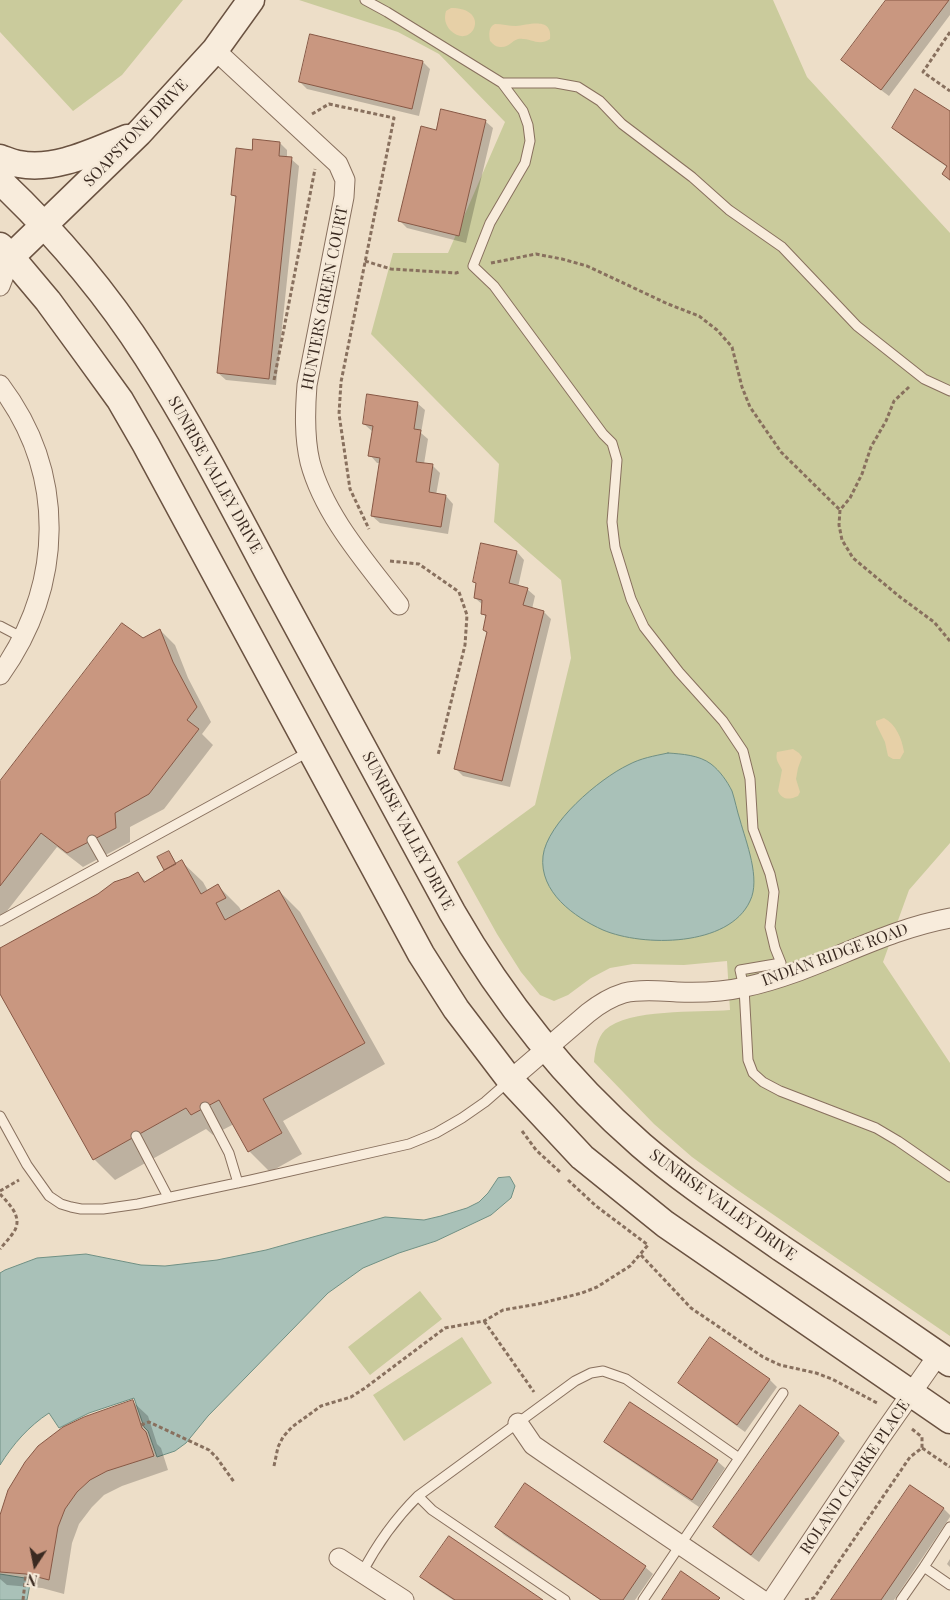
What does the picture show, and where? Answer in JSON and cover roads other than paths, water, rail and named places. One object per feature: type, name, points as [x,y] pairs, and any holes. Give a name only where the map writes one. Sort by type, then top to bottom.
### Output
[{"type":"main road","name":"SOAPSTONE DRIVE","points":[[4,254],[44,224],[139,133],[215,50],[251,0]]},
{"type":"main road","points":[[0,158],[19,164],[44,165],[89,153],[139,133]]},
{"type":"main road","name":"SUNRISE VALLEY DRIVE","points":[[0,181],[44,224],[84,271],[120,317],[170,394],[456,920],[502,993],[546,1048],[607,1114],[687,1182],[944,1359]]},
{"type":"main road","points":[[4,254],[48,301],[120,400],[312,750],[421,954],[456,1009],[510,1080],[582,1156],[665,1224],[950,1420]]},
{"type":"street","name":"HUNTERS GREEN COURT","points":[[215,50],[338,164],[345,180],[344,197],[307,385],[306,438],[310,462],[321,492],[355,547],[399,605]]},
{"type":"street","points":[[0,286],[4,254]]},
{"type":"street","points":[[0,385],[19,414],[34,444],[46,482],[49,510],[49,533],[42,585],[23,638],[0,675]]},
{"type":"street","name":"INDIAN RIDGE ROAD","points":[[510,1080],[598,1005],[617,996],[639,991],[713,992],[742,979],[788,975],[884,936],[950,918]]},
{"type":"street","name":"ROLAND CLARKE PLACE","points":[[772,1600],[910,1394],[944,1359]]},
{"type":"street","points":[[518,1423],[533,1445],[762,1600]]},
{"type":"street","points":[[339,1558],[404,1600]]},
{"type":"lane","points":[[365,0],[388,12],[502,83],[523,111],[528,125],[530,141],[525,163],[490,223],[473,266],[494,286],[603,434],[612,443],[617,460],[612,522],[615,548],[631,599],[644,626],[679,672],[722,721],[743,751],[750,779],[753,829],[770,874],[774,892],[770,927],[781,963],[742,979],[748,1060],[753,1073],[763,1082],[788,1094],[876,1128],[898,1141],[950,1178]]},
{"type":"lane","points":[[502,83],[556,83],[578,87],[600,101],[622,124],[692,177],[729,210],[782,247],[857,326],[924,380],[950,391]]},
{"type":"lane","points":[[0,626],[23,638]]},
{"type":"lane","points":[[0,920],[312,750]]},
{"type":"lane","points":[[92,840],[105,863]]},
{"type":"lane","points":[[0,1116],[32,1173],[52,1198],[61,1204],[81,1209],[118,1208],[390,1149],[424,1138],[462,1118],[510,1080]]},
{"type":"lane","points":[[205,1107],[229,1152],[238,1183]]},
{"type":"lane","points":[[136,1136],[168,1197]]},
{"type":"lane","points":[[362,1572],[387,1532],[404,1509],[418,1496],[575,1381],[591,1373],[603,1371],[626,1379],[740,1458]]},
{"type":"lane","points":[[644,1600],[783,1393]]},
{"type":"lane","points":[[418,1496],[432,1510],[565,1600]]},
{"type":"lane","points":[[901,1600],[950,1527]]},
{"type":"lane","points":[[924,1567],[950,1585]]}]
